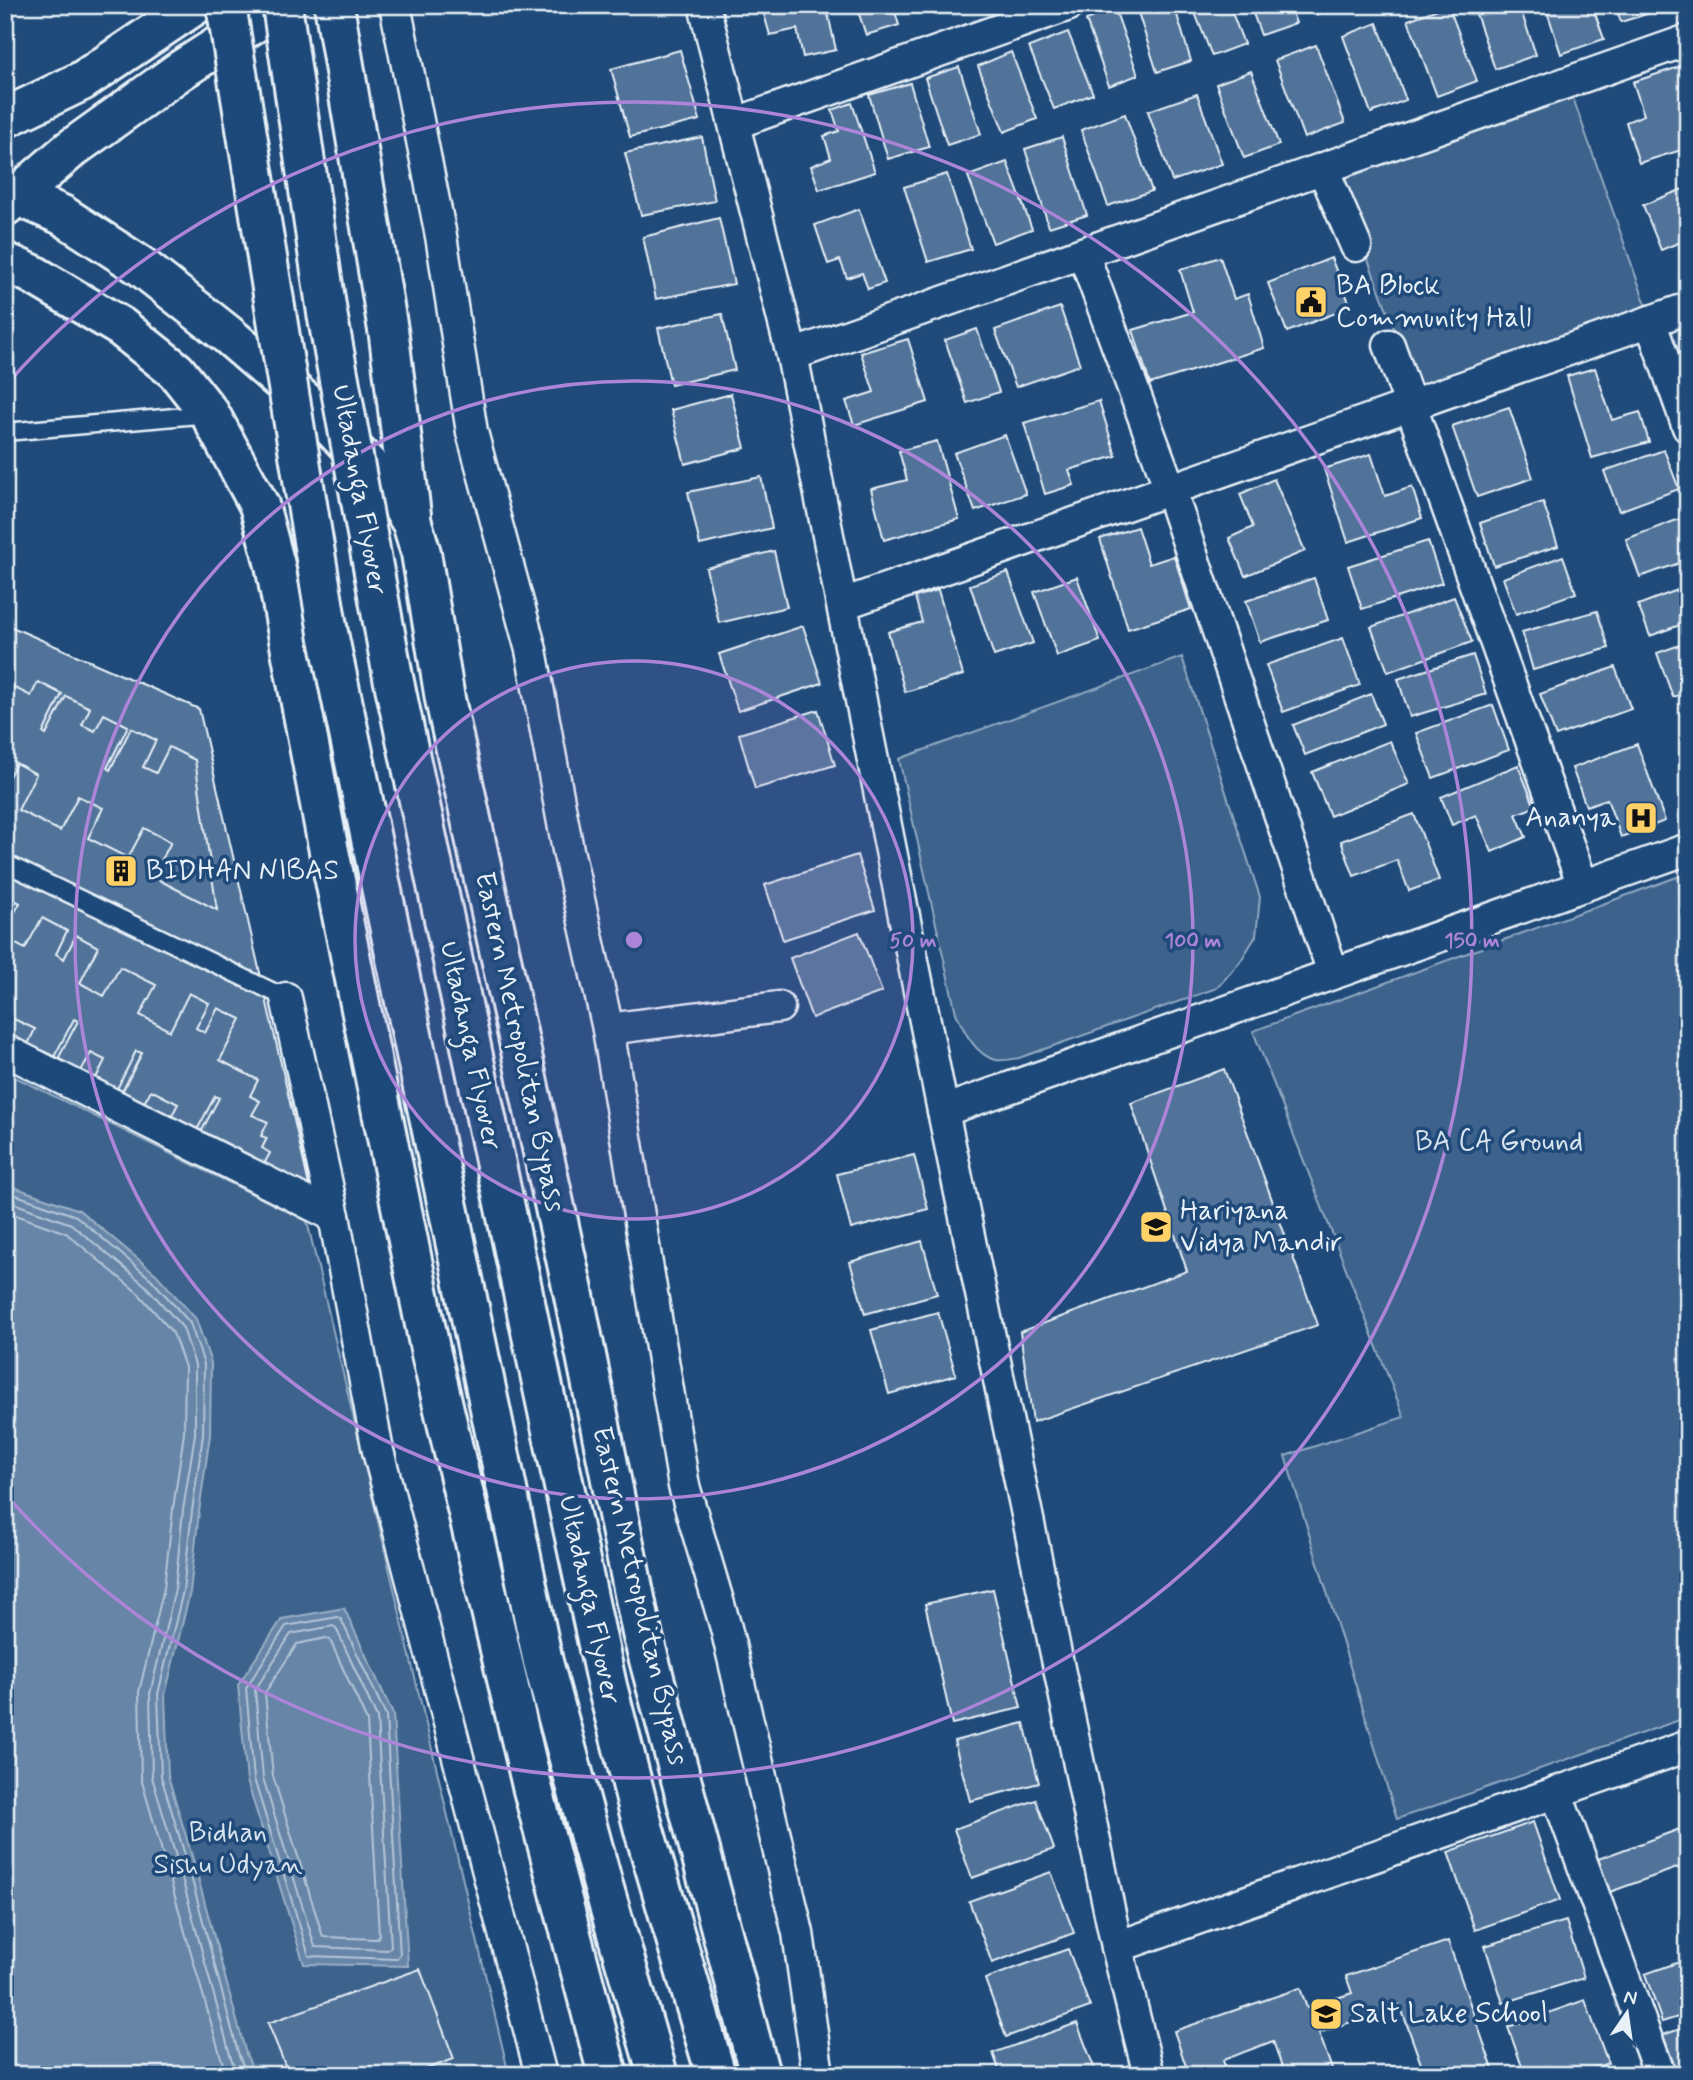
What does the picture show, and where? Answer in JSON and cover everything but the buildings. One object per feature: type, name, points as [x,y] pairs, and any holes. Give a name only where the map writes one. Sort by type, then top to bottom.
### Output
[{"type":"main road","points":[[5,118],[82,80],[196,5],[205,54]]},
{"type":"main road","name":"Ultadanga Flyover","points":[[226,5],[328,633],[543,1662],[658,2075]]},
{"type":"main road","points":[[8,197],[205,54],[282,5]]},
{"type":"main road","name":"Ultadanga Flyover","points":[[282,5],[327,313],[393,677],[607,1686],[640,1817],[716,2075]]},
{"type":"main road","points":[[334,5],[389,336],[412,523]]},
{"type":"main road","name":"Eastern Metropolitan Bypass","points":[[8,197],[62,215],[131,260],[228,335],[317,412],[391,489],[412,523],[421,553],[445,699],[573,1291],[642,1633],[760,2075]]},
{"type":"main road","points":[[5,262],[32,274],[121,327],[176,371],[210,414],[259,505],[275,565],[327,841],[431,1354],[532,1786],[608,2075]]},
{"type":"street","points":[[395,5],[441,236],[472,432],[531,650],[568,850],[608,1029],[684,1486],[726,1628],[798,1933],[818,2075]]},
{"type":"street","points":[[704,5],[736,123],[792,355],[943,1111],[1117,1947],[1149,2075]]},
{"type":"street","points":[[736,123],[1069,5]]},
{"type":"street","points":[[792,355],[1688,40]]},
{"type":"street","points":[[1323,169],[1356,246]]},
{"type":"street","points":[[1083,253],[1170,489],[1333,973]]},
{"type":"street","points":[[843,604],[1688,308]]},
{"type":"street","points":[[1650,321],[1688,427]]},
{"type":"street","points":[[1389,345],[1583,886]]},
{"type":"street","points":[[943,1111],[1688,849]]},
{"type":"street","points":[[286,998],[334,1216],[378,1451],[541,2075]]},
{"type":"street","points":[[608,1029],[779,1007]]},
{"type":"street","points":[[5,1050],[334,1216]]},
{"type":"street","points":[[1117,1947],[1688,1746]]},
{"type":"street","points":[[1556,1792],[1660,2075]]},
{"type":"lane","points":[[5,432],[210,414]]},
{"type":"lane","points":[[5,863],[286,998]]},
{"type":"green space","points":[[1571,92],[1647,308],[1417,389],[1335,173]]},
{"type":"green space","points":[[1182,657],[1260,897],[1256,936],[1240,962],[1217,988],[1019,1058],[996,1060],[989,1057],[976,1048],[956,1013],[899,759]]},
{"type":"green space","name":"BA CA Ground","points":[[1688,873],[1688,1717],[1397,1819],[1285,1456],[1404,1417],[1253,1031]]},
{"type":"green space","name":"Bidhan Sishu Udyan","points":[[5,1072],[307,1221],[509,2075],[5,2075]]},
{"type":"water","points":[[5,1184],[79,1210],[156,1274],[196,1319],[211,1363],[210,1435],[190,1592],[165,1695],[168,1776],[246,2054],[255,2075],[5,2075]]},
{"type":"water","points":[[344,1608],[393,1714],[408,1966],[304,1964],[247,1781],[238,1685],[282,1619]]},
{"type":"place","name":"BA Block Community Hall","points":[[1311,302]]},
{"type":"place","name":"Ananya","points":[[1641,818]]},
{"type":"place","name":"BIDHAN NIBAS","points":[[121,871]]},
{"type":"place","name":"Hariyana Vidya Mandir","points":[[1156,1227]]},
{"type":"place","name":"Salt Lake School","points":[[1326,2014]]}]
